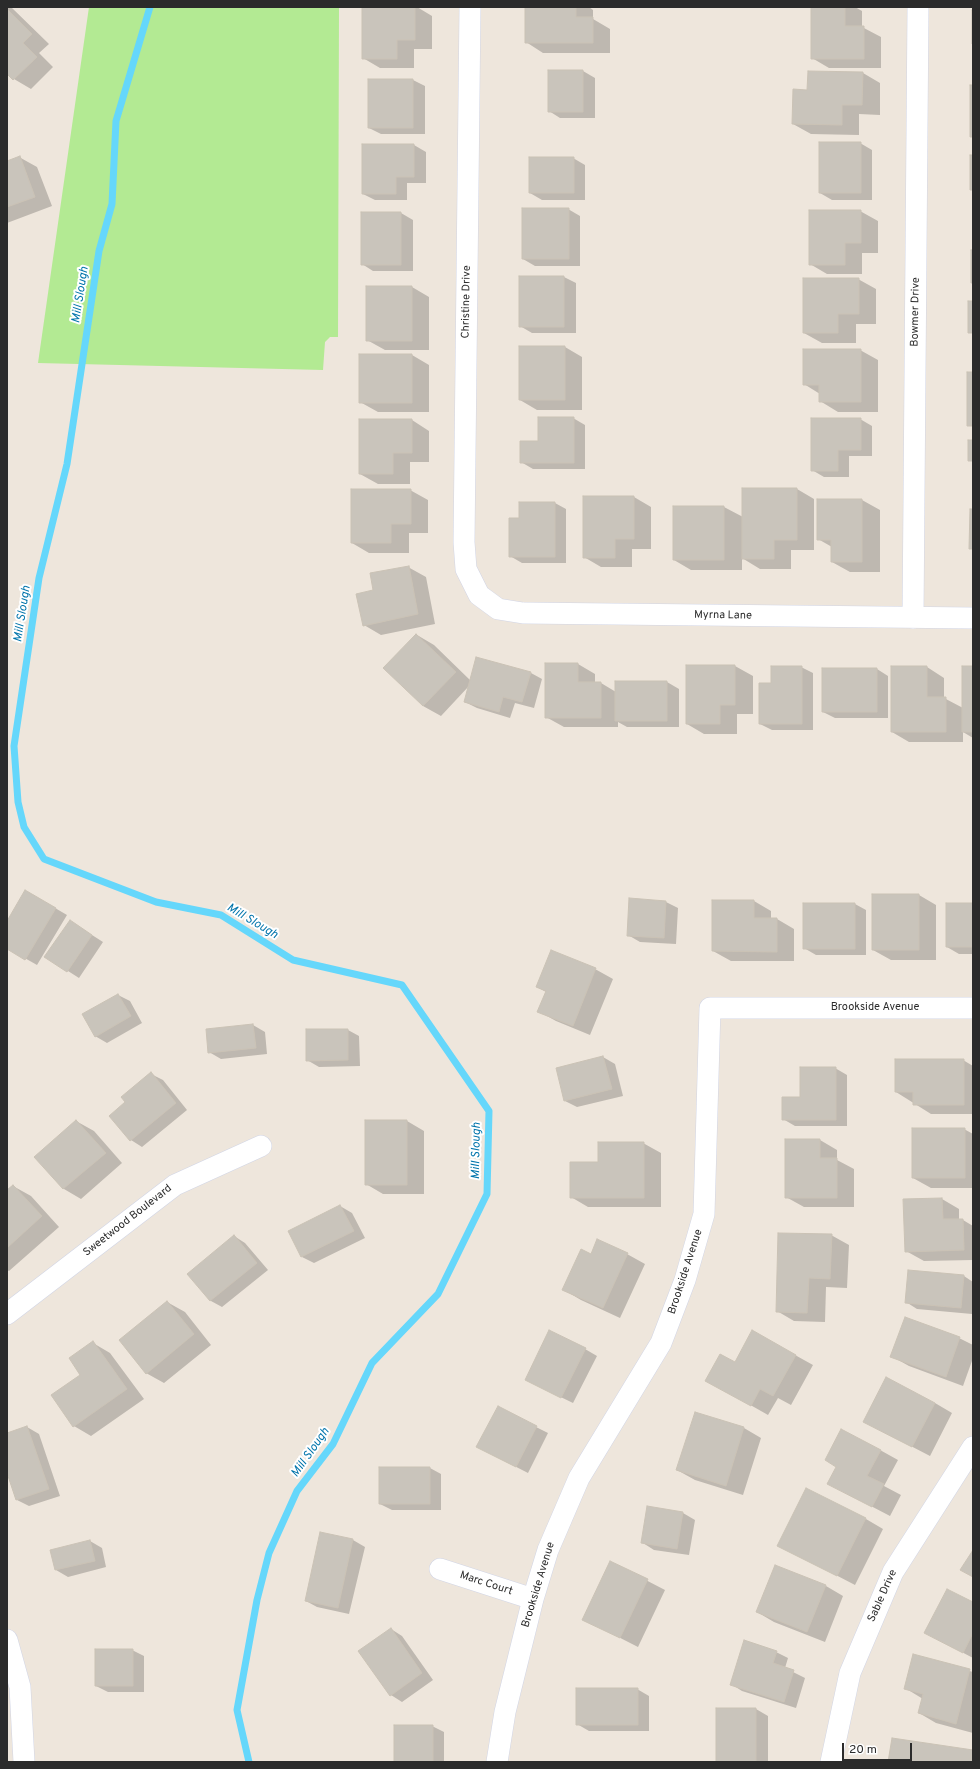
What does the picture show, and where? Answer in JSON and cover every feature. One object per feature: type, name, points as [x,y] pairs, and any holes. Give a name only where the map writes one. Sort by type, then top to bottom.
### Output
[{"type":"street","name":"Christine Drive","points":[[470,7],[464,542],[466,569],[479,595]]},
{"type":"street","name":"Bowmer Drive","points":[[913,618],[918,7]]},
{"type":"street","name":"Myrna Lane","points":[[479,595],[498,609],[523,613],[973,618]]},
{"type":"street","name":"Brookside Avenue","points":[[497,1762],[505,1712],[533,1599],[548,1550],[579,1478],[661,1343],[685,1280],[704,1214],[710,1008],[973,1008]]},
{"type":"street","name":"Sweetwood Boulevard","points":[[7,1314],[175,1185],[261,1146]]},
{"type":"street","name":"Sable Drive","points":[[831,1762],[850,1673],[893,1572],[973,1446]]},
{"type":"street","name":"Marc Court","points":[[440,1569],[533,1599]]},
{"type":"street","points":[[7,1640],[20,1687],[24,1762]]},
{"type":"green space","points":[[89,7],[339,7],[338,337],[330,337],[325,342],[323,370],[38,363]]},
{"type":"building","points":[[362,7],[415,7],[415,40],[397,40],[397,59],[362,59]]},
{"type":"building","points":[[525,7],[576,7],[576,17],[593,17],[593,43],[525,43]]},
{"type":"building","points":[[811,7],[845,7],[845,26],[864,26],[864,59],[811,59]]},
{"type":"building","points":[[7,9],[32,34],[23,43],[37,57],[13,80],[7,74]]},
{"type":"building","points":[[973,10],[973,44],[972,44]]},
{"type":"building","points":[[548,70],[583,70],[583,112],[548,112]]},
{"type":"building","points":[[808,71],[863,72],[862,105],[842,105],[842,125],[792,124],[793,89],[807,90]]},
{"type":"building","points":[[368,79],[413,79],[413,128],[368,128]]},
{"type":"building","points":[[970,85],[973,85],[973,137],[970,137]]},
{"type":"building","points":[[819,142],[861,142],[861,193],[819,193]]},
{"type":"building","points":[[362,144],[414,144],[414,177],[396,177],[396,194],[362,194]]},
{"type":"building","points":[[970,155],[973,155],[973,190],[970,190]]},
{"type":"building","points":[[20,156],[35,197],[7,207],[7,161]]},
{"type":"building","points":[[529,157],[574,157],[574,193],[529,193]]},
{"type":"building","points":[[522,208],[569,208],[569,259],[522,259]]},
{"type":"building","points":[[809,210],[861,210],[861,243],[845,243],[845,265],[809,265]]},
{"type":"building","points":[[361,212],[401,212],[401,265],[361,265]]},
{"type":"building","points":[[971,250],[973,250],[973,283],[971,283]]},
{"type":"building","points":[[519,276],[564,276],[564,327],[519,327]]},
{"type":"building","points":[[803,278],[859,278],[859,314],[838,314],[838,333],[803,333]]},
{"type":"building","points":[[366,286],[412,286],[412,341],[366,341]]},
{"type":"building","points":[[968,301],[973,301],[973,333],[968,333]]},
{"type":"building","points":[[519,346],[565,346],[565,400],[519,400]]},
{"type":"building","points":[[803,349],[861,349],[861,402],[819,402],[819,385],[803,385]]},
{"type":"building","points":[[359,354],[412,354],[412,403],[359,403]]},
{"type":"building","points":[[967,372],[973,372],[973,426],[967,426]]},
{"type":"building","points":[[538,417],[574,417],[574,463],[520,463],[520,441],[538,441]]},
{"type":"building","points":[[811,418],[861,418],[861,450],[838,450],[838,471],[811,471]]},
{"type":"building","points":[[359,419],[412,419],[412,453],[393,453],[393,474],[359,474]]},
{"type":"building","points":[[968,440],[973,440],[973,461],[968,461]]},
{"type":"building","points":[[742,488],[797,488],[797,540],[774,540],[774,559],[742,559]]},
{"type":"building","points":[[351,489],[411,489],[411,524],[391,524],[391,543],[351,543]]},
{"type":"building","points":[[583,496],[634,496],[634,539],[615,539],[615,558],[583,558]]},
{"type":"building","points":[[817,499],[862,499],[862,562],[831,562],[831,540],[817,540]]},
{"type":"building","points":[[519,502],[555,502],[555,557],[509,557],[509,518],[519,518]]},
{"type":"building","points":[[673,506],[724,506],[724,560],[673,560]]},
{"type":"building","points":[[970,509],[973,509],[973,549],[969,549]]},
{"type":"building","points":[[409,566],[418,614],[363,626],[356,594],[373,590],[370,573]]},
{"type":"building","points":[[416,634],[456,672],[423,706],[383,668]]},
{"type":"building","points":[[476,657],[531,672],[522,702],[503,697],[499,712],[464,702]]},
{"type":"building","points":[[545,663],[578,663],[578,682],[601,682],[601,718],[545,718]]},
{"type":"building","points":[[686,665],[735,665],[735,705],[720,705],[720,724],[686,724]]},
{"type":"building","points":[[771,666],[802,666],[802,724],[759,724],[759,683],[771,683]]},
{"type":"building","points":[[891,666],[927,666],[927,697],[946,697],[946,732],[891,732]]},
{"type":"building","points":[[962,666],[973,666],[973,732],[962,732]]},
{"type":"building","points":[[822,668],[877,668],[877,712],[822,712]]},
{"type":"building","points":[[615,681],[667,681],[667,721],[615,721]]},
{"type":"building","points":[[25,890],[56,908],[25,960],[7,949],[7,921]]},
{"type":"building","points":[[872,894],[919,894],[919,950],[872,950]]},
{"type":"building","points":[[629,898],[666,901],[664,938],[627,936]]},
{"type":"building","points":[[712,900],[754,900],[754,918],[777,918],[777,952],[712,951]]},
{"type":"building","points":[[803,903],[855,903],[855,949],[803,949]]},
{"type":"building","points":[[946,903],[973,903],[973,947],[946,947]]},
{"type":"building","points":[[70,920],[92,935],[67,972],[44,957]]},
{"type":"building","points":[[551,950],[596,968],[573,1026],[537,1012],[546,991],[536,987]]},
{"type":"building","points":[[118,994],[131,1016],[95,1037],[82,1014]]},
{"type":"building","points":[[253,1024],[256,1048],[208,1053],[206,1029]]},
{"type":"building","points":[[306,1029],[348,1029],[348,1060],[306,1061]]},
{"type":"building","points":[[603,1056],[612,1089],[564,1101],[556,1068]]},
{"type":"building","points":[[895,1059],[964,1059],[964,1105],[913,1105],[913,1092],[895,1092]]},
{"type":"building","points":[[800,1067],[836,1067],[836,1120],[782,1120],[782,1097],[800,1097]]},
{"type":"building","points":[[151,1072],[176,1103],[130,1141],[109,1116],[125,1102],[121,1097]]},
{"type":"building","points":[[76,1120],[106,1153],[63,1189],[34,1157]]},
{"type":"building","points":[[365,1120],[407,1120],[407,1185],[365,1185]]},
{"type":"building","points":[[912,1128],[965,1128],[965,1178],[912,1178]]},
{"type":"building","points":[[785,1139],[820,1139],[820,1158],[837,1158],[837,1198],[785,1198]]},
{"type":"building","points":[[598,1142],[644,1142],[644,1198],[570,1198],[570,1162],[598,1162]]},
{"type":"building","points":[[13,1185],[42,1216],[7,1248],[7,1190]]},
{"type":"building","points":[[942,1198],[943,1219],[963,1219],[964,1250],[905,1252],[903,1199]]},
{"type":"building","points":[[340,1205],[354,1231],[301,1257],[288,1231]]},
{"type":"building","points":[[778,1233],[832,1234],[830,1279],[809,1278],[807,1313],[776,1312]]},
{"type":"building","points":[[234,1235],[257,1263],[210,1301],[187,1274]]},
{"type":"building","points":[[597,1239],[628,1253],[603,1308],[562,1290],[581,1249],[591,1254]]},
{"type":"building","points":[[908,1270],[964,1275],[961,1308],[905,1303]]},
{"type":"building","points":[[167,1301],[194,1334],[146,1374],[119,1340]]},
{"type":"building","points":[[905,1317],[960,1337],[946,1377],[890,1357]]},
{"type":"building","points":[[549,1330],[586,1348],[561,1398],[525,1380]]},
{"type":"building","points":[[752,1330],[796,1355],[773,1396],[760,1389],[751,1406],[705,1381],[720,1354],[735,1362]]},
{"type":"building","points":[[93,1341],[127,1389],[73,1427],[51,1395],[80,1375],[69,1358]]},
{"type":"building","points":[[886,1377],[935,1403],[912,1447],[863,1422]]},
{"type":"building","points":[[498,1406],[537,1426],[516,1467],[476,1447]]},
{"type":"building","points":[[695,1412],[744,1427],[726,1486],[676,1470]]},
{"type":"building","points":[[27,1426],[49,1489],[16,1500],[7,1473],[7,1433]]},
{"type":"building","points":[[841,1429],[881,1450],[867,1476],[884,1484],[872,1507],[827,1484],[836,1467],[825,1460]]},
{"type":"building","points":[[379,1467],[430,1467],[430,1504],[379,1504]]},
{"type":"building","points":[[806,1488],[866,1518],[837,1576],[777,1546]]},
{"type":"building","points":[[647,1506],[683,1512],[677,1549],[641,1543]]},
{"type":"building","points":[[320,1532],[353,1539],[338,1608],[305,1601]]},
{"type":"building","points":[[90,1540],[95,1561],[55,1570],[50,1550]]},
{"type":"building","points":[[973,1550],[973,1577],[960,1570]]},
{"type":"building","points":[[610,1561],[648,1579],[620,1638],[582,1620]]},
{"type":"building","points":[[775,1565],[826,1585],[807,1632],[756,1612]]},
{"type":"building","points":[[947,1589],[973,1602],[973,1633],[963,1653],[924,1633]]},
{"type":"building","points":[[391,1628],[422,1673],[390,1696],[358,1651]]},
{"type":"building","points":[[744,1640],[777,1651],[773,1663],[794,1670],[784,1702],[730,1685]]},
{"type":"building","points":[[95,1649],[133,1649],[133,1686],[95,1686]]},
{"type":"building","points":[[913,1654],[970,1669],[956,1724],[918,1713],[923,1694],[904,1689]]},
{"type":"building","points":[[576,1688],[638,1688],[638,1725],[576,1725]]},
{"type":"building","points":[[716,1708],[756,1708],[756,1762],[716,1762]]},
{"type":"building","points":[[394,1725],[433,1725],[433,1762],[394,1762]]},
{"type":"building","points":[[892,1738],[973,1750],[973,1762],[888,1762]]},
{"type":"waterway","name":"Mill Slough","points":[[150,7],[116,121],[112,204],[99,251],[67,464],[39,578],[14,746],[18,802],[24,827],[44,859],[156,902],[221,915],[293,960],[402,985],[489,1111],[487,1194],[438,1294],[372,1363],[333,1444],[297,1491],[269,1553],[257,1600],[237,1710],[249,1762]]}]
